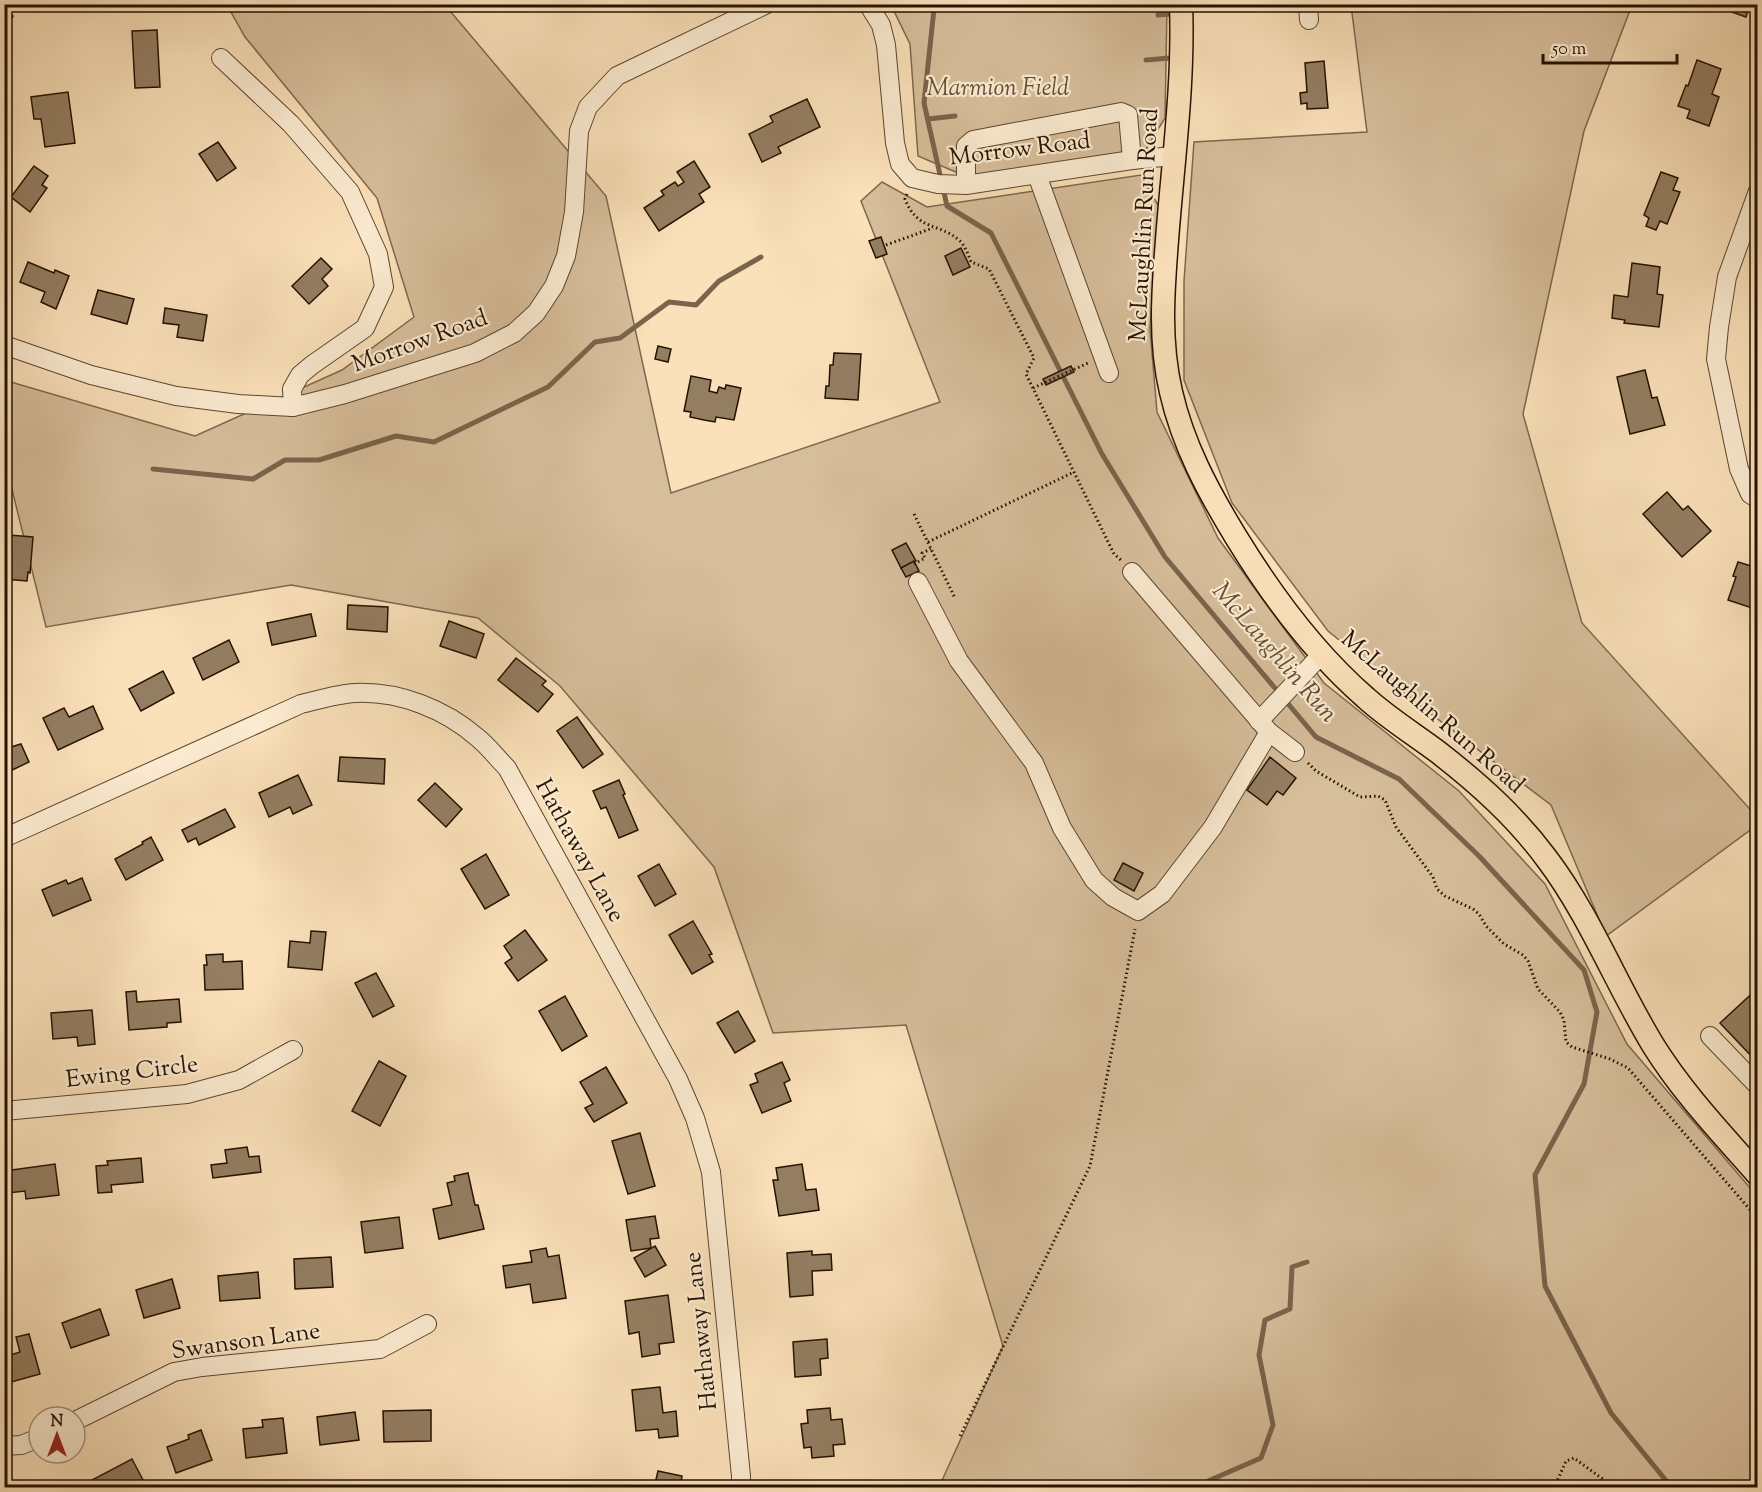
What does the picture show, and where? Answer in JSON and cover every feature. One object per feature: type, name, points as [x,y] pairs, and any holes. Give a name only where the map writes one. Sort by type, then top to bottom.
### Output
[{"type":"main road","name":"McLaughlin Run Road","points":[[1181,4],[1182,60],[1173,156],[1162,335],[1165,365],[1177,414],[1186,443],[1201,476],[1270,590],[1322,655],[1369,701],[1437,751],[1495,799],[1521,826],[1573,897],[1655,1048],[1696,1103],[1758,1175]]},
{"type":"street","name":"Morrow Road","points":[[4,345],[91,375],[176,396],[238,404],[292,407],[345,394],[475,353],[514,333],[536,313],[554,286],[566,256],[574,212],[579,131],[588,107],[617,76],[767,4]]},
{"type":"street","points":[[868,4],[881,25],[886,45],[895,143],[900,164],[918,180]]},
{"type":"street","points":[[221,58],[291,124],[350,192],[378,254],[384,287],[365,328],[312,364],[300,375],[292,389],[292,407]]},
{"type":"street","points":[[961,185],[966,146],[973,140],[1121,112],[1128,115],[1132,160]]},
{"type":"street","name":"Morrow Road","points":[[918,180],[961,185],[1173,156]]},
{"type":"street","points":[[1037,175],[1110,373]]},
{"type":"street","points":[[1758,191],[1727,277],[1716,359],[1739,469],[1750,494],[1758,500]]},
{"type":"street","points":[[1132,572],[1295,752]]},
{"type":"street","points":[[918,582],[959,661],[1034,763],[1062,828],[1094,880],[1113,897],[1138,911],[1162,894],[1213,827],[1266,721],[1288,690],[1322,655]]},
{"type":"street","name":"Hathaway Lane","points":[[4,838],[301,704],[328,697],[354,693],[381,694],[414,701],[452,718],[479,738],[507,768],[678,1079],[695,1118],[711,1172],[741,1488]]},
{"type":"street","points":[[1710,1036],[1758,1086]]},
{"type":"street","name":"Ewing Circle","points":[[4,1111],[187,1094],[239,1080],[293,1050]]},
{"type":"street","name":"Swanson Lane","points":[[87,1415],[174,1372],[202,1367],[380,1349],[427,1324]]},
{"type":"street","points":[[4,1446],[27,1443]]},
{"type":"path","points":[[918,180],[905,198],[909,207],[914,215],[933,228],[952,235],[964,245],[971,262],[988,269],[1034,358],[1026,374],[1114,554],[1132,572]]},
{"type":"path","points":[[886,245],[933,228]]},
{"type":"path","points":[[1033,388],[1082,365]]},
{"type":"path","points":[[928,542],[1074,472]]},
{"type":"path","points":[[914,514],[955,597]]},
{"type":"path","points":[[913,564],[925,558],[922,552],[931,549]]},
{"type":"path","points":[[1295,752],[1316,771],[1360,797],[1378,796],[1385,800],[1396,827],[1433,877],[1437,889],[1445,896],[1473,909],[1504,944],[1523,955],[1528,961],[1538,989],[1560,1012],[1564,1020],[1566,1042],[1572,1047],[1610,1059],[1628,1068],[1758,1219]]},
{"type":"path","points":[[960,1436],[1090,1166],[1138,911]]},
{"type":"path","points":[[1554,1488],[1566,1461],[1574,1458],[1615,1488]]},
{"type":"green space","points":[[227,5],[445,5],[606,196],[671,493],[940,402],[861,201],[882,182],[927,207],[1141,175],[1159,207],[1150,329],[1157,412],[1218,538],[1324,683],[1459,791],[1545,884],[1627,1044],[1757,1196],[1757,1487],[939,1487],[1003,1346],[906,1025],[773,1033],[714,867],[560,686],[478,618],[291,585],[46,627],[5,461],[4,380],[195,436],[342,370],[414,317],[377,198],[245,37]]},
{"type":"green space","name":"Marmion Field","points":[[891,5],[1167,5],[1165,118],[1146,149],[972,179],[918,156],[910,44]]},
{"type":"green space","points":[[1351,5],[1632,5],[1584,131],[1523,414],[1582,623],[1757,817],[1757,825],[1606,936],[1551,805],[1427,711],[1328,631],[1232,503],[1184,380],[1184,281],[1194,142],[1367,132]]},
{"type":"building","points":[[1724,4],[1750,4],[1746,17],[1723,9]]},
{"type":"building","points":[[4,12],[13,16],[4,33]]},
{"type":"building","points":[[157,30],[160,87],[135,88],[132,31]]},
{"type":"building","points":[[1697,60],[1721,69],[1712,94],[1719,97],[1709,126],[1687,118],[1690,110],[1678,106]]},
{"type":"building","points":[[1324,61],[1328,108],[1307,109],[1307,103],[1301,104],[1300,93],[1307,92],[1305,63]]},
{"type":"building","points":[[68,92],[75,143],[45,147],[41,119],[34,119],[31,97]]},
{"type":"building","points":[[807,99],[820,127],[778,147],[781,153],[762,162],[749,134],[773,122],[770,116]]},
{"type":"building","points":[[218,142],[236,168],[217,181],[199,154]]},
{"type":"building","points":[[694,161],[710,187],[699,194],[704,202],[659,231],[644,208],[664,195],[661,191],[675,182],[678,186],[684,182],[677,172]]},
{"type":"building","points":[[34,166],[48,176],[42,185],[47,188],[30,212],[11,197]]},
{"type":"building","points":[[1661,172],[1678,178],[1673,190],[1680,192],[1667,224],[1660,221],[1656,230],[1646,226],[1649,218],[1644,215]]},
{"type":"building","points":[[881,237],[887,254],[876,258],[869,241]]},
{"type":"building","points":[[961,248],[970,267],[953,275],[945,256]]},
{"type":"building","points":[[321,258],[332,269],[322,279],[328,286],[309,304],[292,286]]},
{"type":"building","points":[[28,262],[54,273],[55,270],[69,276],[56,309],[41,302],[45,292],[20,282]]},
{"type":"building","points":[[1632,263],[1660,267],[1657,294],[1663,295],[1659,327],[1624,323],[1625,320],[1612,318],[1614,295],[1628,297]]},
{"type":"building","points":[[98,290],[134,299],[127,324],[91,314]]},
{"type":"building","points":[[165,308],[207,315],[203,341],[177,337],[179,325],[163,323]]},
{"type":"building","points":[[658,346],[671,349],[668,362],[655,359]]},
{"type":"building","points":[[834,353],[861,354],[858,400],[825,398]]},
{"type":"building","points":[[1071,366],[1074,372],[1046,385],[1043,379]]},
{"type":"building","points":[[1645,370],[1652,398],[1657,397],[1665,425],[1630,434],[1617,377]]},
{"type":"building","points":[[691,376],[711,380],[709,391],[717,393],[719,387],[725,389],[726,385],[741,388],[734,420],[716,417],[715,422],[690,417],[691,412],[684,411]]},
{"type":"building","points":[[1667,492],[1683,510],[1688,506],[1711,531],[1682,557],[1643,514]]},
{"type":"building","points":[[9,535],[33,537],[30,573],[28,572],[27,581],[4,579],[4,553],[8,553]]},
{"type":"building","points":[[906,543],[916,561],[901,568],[892,550]]},
{"type":"building","points":[[914,561],[919,571],[906,577],[901,568]]},
{"type":"building","points":[[1738,562],[1758,568],[1758,610],[1728,600],[1736,577],[1733,576]]},
{"type":"building","points":[[348,605],[388,607],[387,632],[347,629]]},
{"type":"building","points":[[311,614],[316,636],[272,645],[267,623]]},
{"type":"building","points":[[449,621],[484,634],[476,658],[440,646]]},
{"type":"building","points":[[229,640],[239,662],[203,680],[193,658]]},
{"type":"building","points":[[516,658],[546,681],[542,685],[553,694],[538,712],[498,680]]},
{"type":"building","points":[[163,671],[174,693],[141,711],[129,689]]},
{"type":"building","points":[[93,706],[103,729],[58,750],[43,718],[64,708],[69,717]]},
{"type":"building","points":[[577,717],[603,754],[583,768],[557,731]]},
{"type":"building","points":[[21,744],[29,762],[4,774],[4,749]]},
{"type":"building","points":[[340,757],[385,759],[384,784],[338,781]]},
{"type":"building","points":[[1270,757],[1296,778],[1283,795],[1277,791],[1267,805],[1247,790]]},
{"type":"building","points":[[298,775],[312,805],[293,814],[290,807],[269,817],[259,793]]},
{"type":"building","points":[[619,780],[638,830],[619,838],[606,807],[601,809],[593,791]]},
{"type":"building","points":[[435,783],[462,809],[446,827],[418,800]]},
{"type":"building","points":[[225,809],[235,827],[199,845],[196,838],[188,842],[182,830]]},
{"type":"building","points":[[151,837],[163,860],[126,880],[115,859],[143,844],[142,842]]},
{"type":"building","points":[[486,854],[509,895],[485,909],[461,869]]},
{"type":"building","points":[[1123,863],[1143,873],[1134,891],[1114,880]]},
{"type":"building","points":[[659,864],[676,894],[655,906],[638,876]]},
{"type":"building","points":[[82,878],[91,900],[53,916],[42,890],[66,880],[68,884]]},
{"type":"building","points":[[693,921],[712,954],[709,955],[713,962],[692,974],[669,935]]},
{"type":"building","points":[[525,930],[547,960],[518,981],[505,963],[512,958],[504,946]]},
{"type":"building","points":[[311,931],[326,932],[322,970],[288,967],[290,941],[310,943]]},
{"type":"building","points":[[223,954],[223,962],[242,961],[243,989],[205,990],[206,955]]},
{"type":"building","points":[[376,973],[394,1006],[373,1017],[355,983]]},
{"type":"building","points":[[1758,988],[1758,1063],[1720,1023]]},
{"type":"building","points":[[136,991],[137,1002],[179,999],[181,1022],[167,1023],[167,1027],[129,1030],[126,992]]},
{"type":"building","points":[[565,996],[587,1036],[562,1051],[539,1011]]},
{"type":"building","points":[[92,1010],[95,1044],[78,1046],[77,1037],[53,1039],[51,1013]]},
{"type":"building","points":[[738,1011],[755,1041],[735,1053],[717,1023]]},
{"type":"building","points":[[379,1061],[406,1076],[380,1126],[352,1111]]},
{"type":"building","points":[[782,1062],[790,1080],[784,1083],[791,1101],[762,1113],[750,1085],[758,1082],[755,1074]]},
{"type":"building","points":[[606,1067],[627,1103],[594,1122],[585,1108],[593,1104],[580,1082]]},
{"type":"building","points":[[640,1133],[655,1186],[628,1194],[612,1141]]},
{"type":"building","points":[[247,1147],[249,1157],[259,1156],[261,1172],[213,1178],[211,1165],[227,1163],[225,1150]]},
{"type":"building","points":[[141,1158],[143,1182],[111,1185],[112,1192],[98,1193],[96,1166],[108,1165],[107,1161]]},
{"type":"building","points":[[55,1164],[59,1195],[26,1199],[25,1191],[8,1193],[5,1171]]},
{"type":"building","points":[[802,1164],[806,1190],[816,1189],[819,1210],[779,1216],[773,1180],[778,1180],[776,1168]]},
{"type":"building","points":[[468,1173],[475,1205],[478,1205],[484,1229],[439,1239],[433,1209],[452,1205],[447,1183],[455,1181],[454,1176]]},
{"type":"building","points":[[655,1216],[659,1238],[650,1239],[651,1248],[631,1251],[626,1220]]},
{"type":"building","points":[[399,1217],[403,1248],[365,1253],[361,1222]]},
{"type":"building","points":[[655,1246],[666,1265],[645,1277],[634,1258]]},
{"type":"building","points":[[546,1248],[548,1257],[559,1255],[566,1298],[533,1303],[530,1284],[506,1288],[503,1266],[532,1262],[530,1251]]},
{"type":"building","points":[[812,1251],[812,1255],[831,1254],[832,1270],[812,1271],[813,1295],[790,1297],[787,1253]]},
{"type":"building","points":[[331,1257],[333,1287],[295,1289],[294,1259]]},
{"type":"building","points":[[258,1272],[260,1298],[220,1301],[218,1276]]},
{"type":"building","points":[[172,1279],[180,1308],[144,1318],[136,1290]]},
{"type":"building","points":[[668,1295],[674,1342],[659,1344],[660,1354],[642,1357],[639,1332],[629,1334],[625,1301]]},
{"type":"building","points":[[100,1309],[109,1335],[71,1348],[62,1323]]},
{"type":"building","points":[[29,1334],[40,1374],[11,1382],[4,1357],[20,1352],[16,1337]]},
{"type":"building","points":[[827,1339],[828,1358],[820,1359],[821,1375],[795,1377],[793,1342]]},
{"type":"building","points":[[660,1387],[663,1413],[676,1411],[678,1436],[659,1438],[658,1429],[636,1431],[632,1390]]},
{"type":"building","points":[[830,1408],[831,1420],[842,1419],[845,1444],[833,1445],[834,1456],[812,1458],[811,1447],[804,1448],[801,1424],[808,1423],[807,1410]]},
{"type":"building","points":[[431,1410],[431,1441],[384,1442],[383,1411]]},
{"type":"building","points":[[355,1412],[359,1440],[320,1445],[317,1417]]},
{"type":"building","points":[[283,1418],[287,1453],[246,1458],[243,1429],[263,1427],[262,1420]]},
{"type":"building","points":[[201,1430],[212,1460],[176,1473],[167,1447],[189,1439],[188,1435]]},
{"type":"building","points":[[132,1459],[143,1480],[137,1484],[139,1488],[93,1488],[90,1481]]},
{"type":"building","points":[[658,1471],[682,1476],[680,1488],[654,1488]]},
{"type":"waterway","name":"McLaughlin Run","points":[[932,4],[934,9],[924,103],[947,206],[991,233],[1102,454],[1165,557],[1316,737],[1399,779],[1479,856],[1584,970],[1597,1012],[1584,1084],[1535,1175],[1545,1286],[1611,1413],[1672,1488]]},
{"type":"waterway","points":[[1158,15],[1170,14]]},
{"type":"waterway","points":[[1146,60],[1170,58]]},
{"type":"waterway","points":[[928,119],[955,116]]},
{"type":"waterway","points":[[153,469],[253,479],[285,460],[319,460],[396,436],[434,442],[548,387],[595,342],[620,338],[669,302],[696,305],[719,281],[761,257]]},
{"type":"waterway","points":[[1192,1488],[1261,1458],[1273,1425],[1259,1355],[1265,1320],[1290,1309],[1292,1267],[1307,1262]]}]
